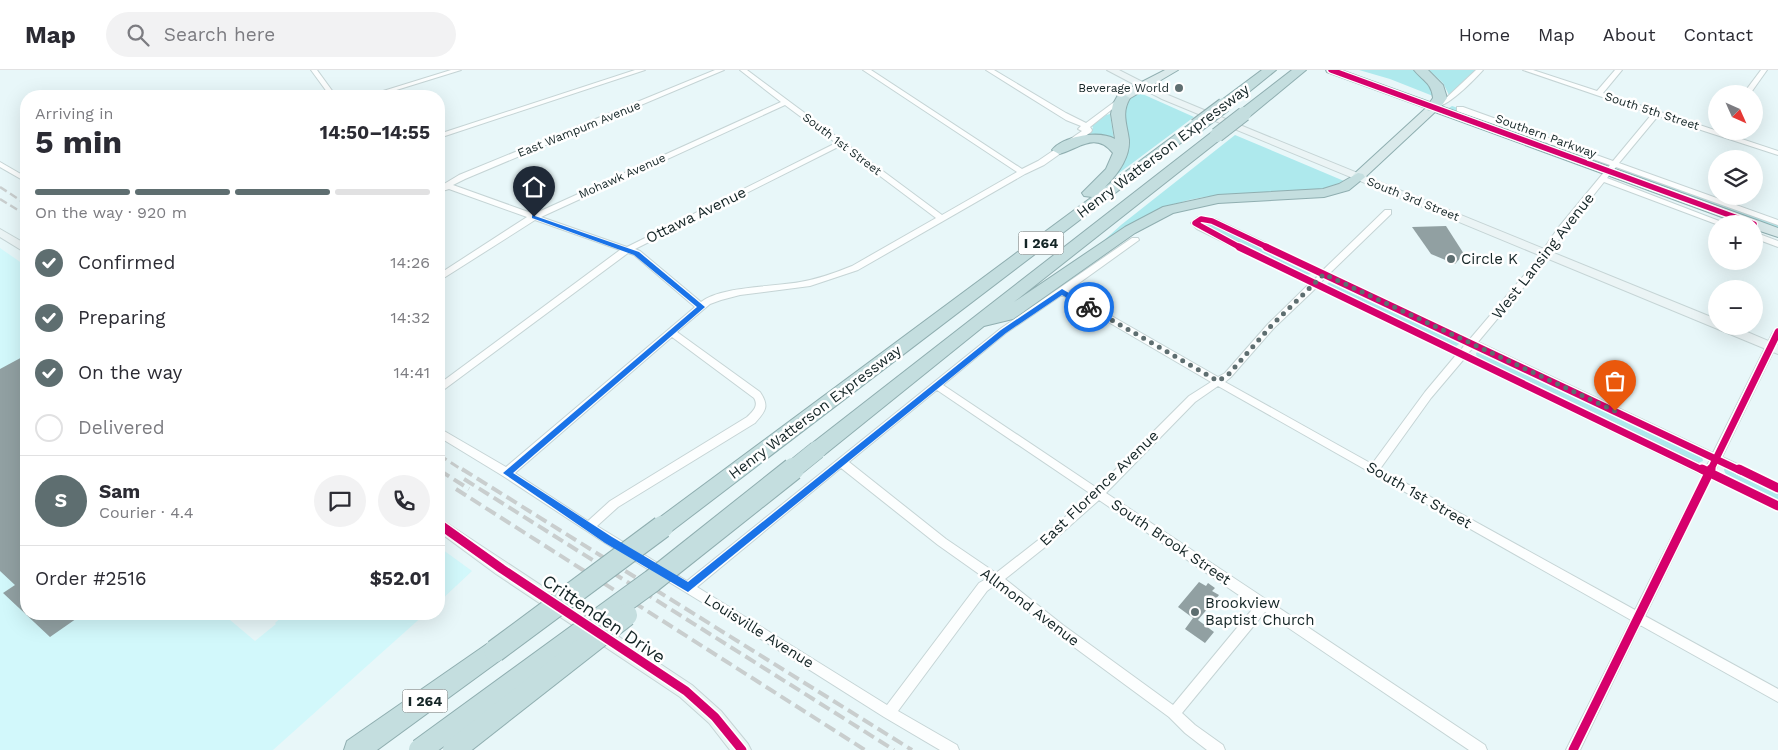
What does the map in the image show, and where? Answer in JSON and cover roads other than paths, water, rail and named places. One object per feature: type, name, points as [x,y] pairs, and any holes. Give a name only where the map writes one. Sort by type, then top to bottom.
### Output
[{"type":"highway","name":"Henry Watterson Expressway","points":[[356,750],[495,651],[662,527],[1270,70]]},
{"type":"highway","points":[[1420,70],[1439,89],[1440,98],[1433,108]]},
{"type":"highway","name":"Henry Watterson Expressway","points":[[420,750],[652,581],[976,323],[1297,72]]},
{"type":"highway","points":[[885,359],[936,310],[1097,187],[1110,173],[1122,144],[1117,111],[1123,98]]},
{"type":"highway","points":[[1059,150],[1079,140],[1093,137],[1112,143],[1120,152]]},
{"type":"highway","points":[[976,323],[1007,315],[1130,230],[1168,210],[1218,198],[1324,193],[1344,187],[1358,176]]},
{"type":"highway","points":[[454,750],[640,604],[652,581]]},
{"type":"main road","name":"South 3rd Street","points":[[1112,70],[1142,86],[1708,321]]},
{"type":"main road","points":[[1123,98],[1173,70]]},
{"type":"main road","name":"Southern Parkway","points":[[1331,70],[1729,215]]},
{"type":"main road","points":[[1358,176],[1433,108]]},
{"type":"main road","name":"Southern Parkway","points":[[1763,227],[1778,233]]},
{"type":"main road","points":[[0,232],[20,245]]},
{"type":"main road","points":[[1743,335],[1774,348]]},
{"type":"main road","name":"Crittenden Drive","points":[[445,528],[502,569],[686,691],[714,717],[742,750]]},
{"type":"street","points":[[314,70],[329,90]]},
{"type":"street","points":[[390,90],[458,70]]},
{"type":"street","points":[[445,134],[642,70]]},
{"type":"street","name":"East Wampum Avenue","points":[[445,186],[462,177],[721,70]]},
{"type":"street","name":"South 1st Street","points":[[743,70],[941,218]]},
{"type":"street","points":[[866,70],[1022,172]]},
{"type":"street","points":[[989,70],[1086,126]]},
{"type":"street","points":[[1433,108],[1447,100],[1480,70]]},
{"type":"street","name":"South 5th Street","points":[[1526,70],[1708,129]]},
{"type":"street","points":[[1598,94],[1619,70]]},
{"type":"street","points":[[1753,85],[1764,70]]},
{"type":"street","points":[[507,473],[701,307],[725,295],[794,286],[834,277],[855,268],[1022,172],[1123,98]]},
{"type":"street","name":"Mohawk Avenue","points":[[445,274],[534,217],[786,102]]},
{"type":"street","points":[[1460,109],[1609,172],[1708,217]]},
{"type":"street","name":"West Lansing Avenue","points":[[1374,469],[1428,395],[1535,268],[1544,254],[1656,113]]},
{"type":"street","points":[[1066,115],[1076,126],[1076,134]]},
{"type":"street","points":[[1022,172],[1032,168],[1088,130],[1086,126]]},
{"type":"street","name":"South 5th Street","points":[[1741,140],[1778,153]]},
{"type":"street","name":"Ottawa Avenue","points":[[445,385],[627,249],[840,143]]},
{"type":"street","points":[[0,164],[20,176]]},
{"type":"street","points":[[1609,172],[1778,223]]},
{"type":"street","points":[[445,189],[534,217],[637,253],[701,307]]},
{"type":"street","name":"East Florence Avenue","points":[[888,713],[983,587],[1050,537],[1098,493],[1192,399],[1228,375],[1271,326],[1388,212]]},
{"type":"street","points":[[1778,488],[1212,221],[1204,219],[1195,223],[1200,228],[1778,506]]},
{"type":"street","points":[[1763,238],[1778,244]]},
{"type":"street","points":[[688,588],[1003,331],[1135,240]]},
{"type":"street","name":"South 1st Street","points":[[1062,291],[1218,381],[1778,696]]},
{"type":"street","points":[[1573,750],[1715,459],[1774,348],[1778,332]]},
{"type":"street","points":[[589,528],[614,504],[751,420],[761,408],[761,401],[757,395],[672,333]]},
{"type":"street","name":"South Brook Street","points":[[936,385],[1264,604],[1313,640],[1480,750]]},
{"type":"street","name":"Louisville Avenue","points":[[445,436],[507,473],[589,528],[888,713],[952,750]]},
{"type":"street","name":"Allmond Avenue","points":[[842,463],[942,542],[996,579],[1066,634],[1174,713],[1190,729],[1218,750]]},
{"type":"street","points":[[1174,713],[1264,604]]},
{"type":"railway","points":[[0,187],[20,200]]},
{"type":"railway","points":[[0,199],[20,211]]},
{"type":"railway","points":[[445,459],[464,471]]},
{"type":"railway","points":[[462,469],[912,750]]},
{"type":"railway","points":[[445,474],[469,489]]},
{"type":"railway","points":[[464,479],[894,750]]},
{"type":"railway","points":[[456,489],[865,750]]},
{"type":"place","name":"Beverage World","points":[[1179,88]]},
{"type":"place","name":"Circle K","points":[[1451,259]]},
{"type":"place","name":"Brookview Baptist Church","points":[[1195,612]]}]
